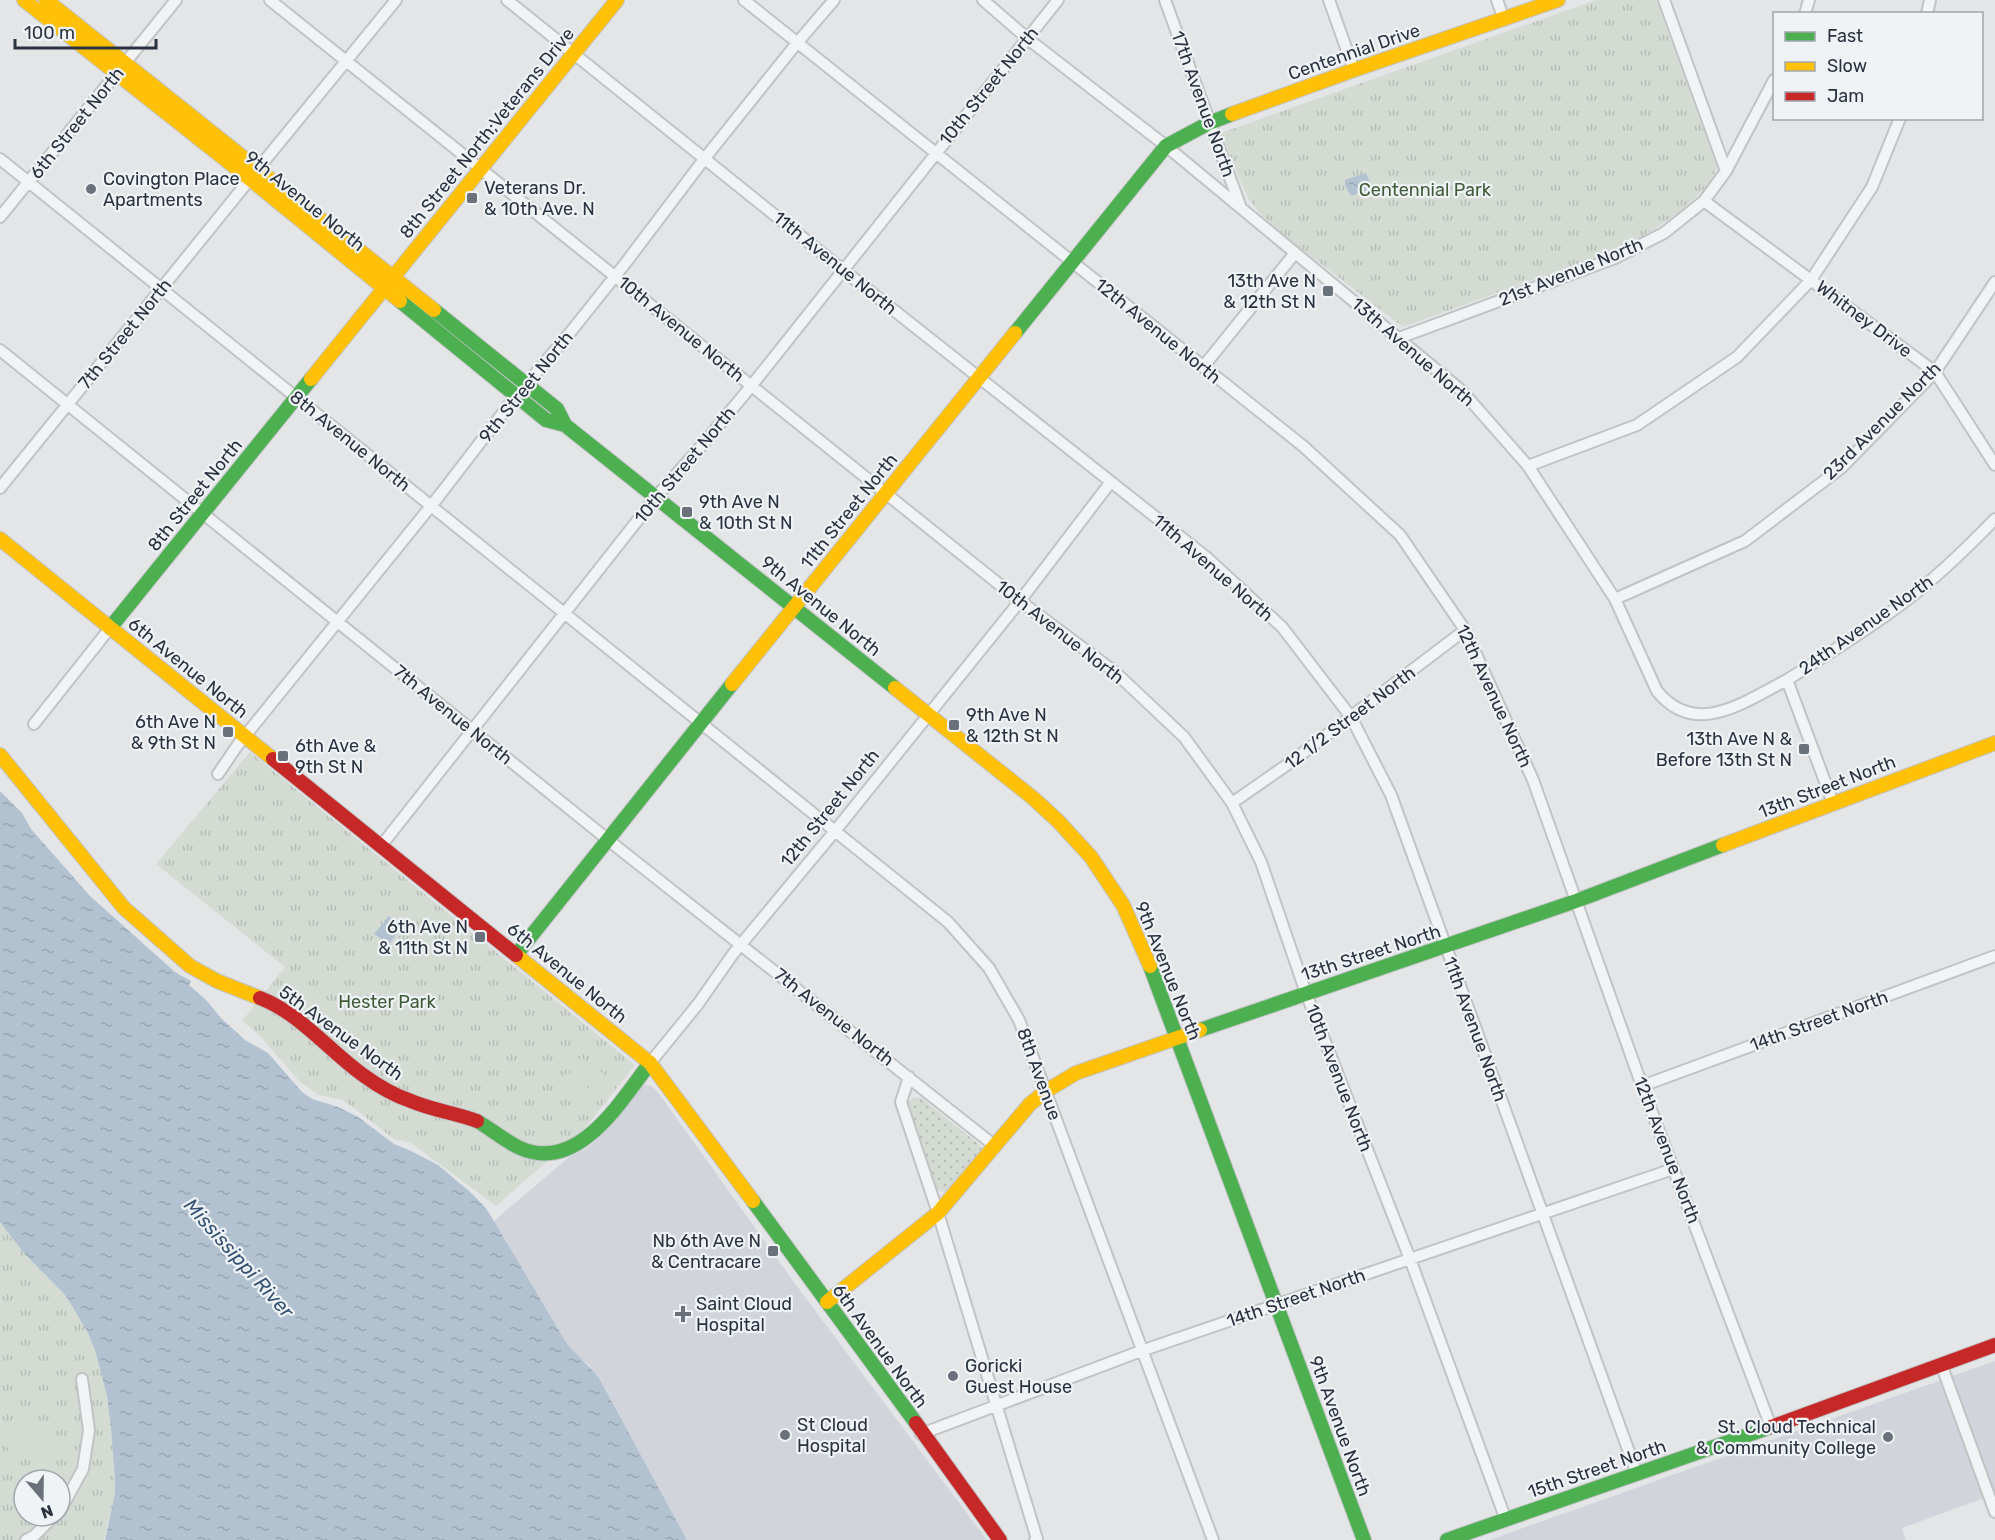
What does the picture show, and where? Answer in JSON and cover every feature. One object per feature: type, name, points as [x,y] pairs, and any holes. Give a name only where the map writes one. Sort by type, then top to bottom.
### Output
[{"type":"street","name":"9th Avenue North","points":[[24,0],[121,68],[521,390],[546,420],[565,425],[1033,798],[1091,857],[1123,905],[1135,931],[1364,1540]]},
{"type":"street","name":"9th Avenue North","points":[[46,0],[121,68]]},
{"type":"street","name":"6th Street North","points":[[0,217],[176,0]]},
{"type":"street","name":"10th Avenue North","points":[[270,0],[1020,601],[1115,672],[1184,737],[1232,803],[1261,862],[1306,993],[1410,1259],[1506,1520]]},
{"type":"street","name":"7th Street North","points":[[0,488],[396,0]]},
{"type":"street","name":"11th Avenue North","points":[[507,0],[1110,483],[1206,557],[1282,627],[1351,717],[1391,795],[1637,1474]]},
{"type":"street","name":"8th Street North;Veterans Drive","points":[[389,284],[617,0]]},
{"type":"street","name":"12th Avenue North","points":[[744,0],[1305,448],[1400,535],[1465,630],[1533,780],[1642,1086],[1771,1427]]},
{"type":"street","name":"9th Street North","points":[[218,774],[521,390],[615,276],[705,158],[834,0]]},
{"type":"street","name":"13th Avenue North","points":[[983,0],[1028,39],[1166,146],[1462,391],[1528,466],[1615,599],[1657,691],[1668,704],[1684,713],[1704,715],[1724,711],[1787,680]]},
{"type":"street","name":"10th Street North","points":[[381,846],[656,497],[752,385],[1058,0]]},
{"type":"street","name":"17th Avenue North","points":[[1165,0],[1241,208]]},
{"type":"street","points":[[1329,0],[1354,70]]},
{"type":"street","points":[[1497,0],[1504,20]]},
{"type":"street","name":"Centennial Drive","points":[[1166,146],[1209,123],[1558,0]]},
{"type":"street","points":[[1664,0],[1726,171]]},
{"type":"street","name":"21st Avenue North","points":[[1399,338],[1615,258],[1664,233],[1704,201],[1726,171],[1773,82]]},
{"type":"street","points":[[1528,466],[1637,425],[1737,357],[1811,280],[1872,187],[1899,120]]},
{"type":"street","name":"11th Street North","points":[[516,955],[700,723],[1166,146]]},
{"type":"street","name":"8th Avenue North","points":[[0,159],[700,723]]},
{"type":"street","name":"Whitney Drive","points":[[1704,201],[1935,372],[1995,465]]},
{"type":"street","points":[[1203,367],[1295,253]]},
{"type":"street","name":"23rd Avenue North","points":[[1615,599],[1744,541],[1841,468],[1935,372],[1995,282]]},
{"type":"street","name":"8th Street North","points":[[34,724],[389,284]]},
{"type":"street","name":"7th Avenue North","points":[[0,350],[609,840],[995,1146]]},
{"type":"street","name":"12th Street North","points":[[570,1148],[603,1124],[698,1004],[741,944],[929,715],[1110,483]]},
{"type":"street","name":"24th Avenue North","points":[[1787,680],[1903,603],[1962,554],[1995,519]]},
{"type":"street","name":"6th Avenue North","points":[[0,539],[650,1064],[1000,1540]]},
{"type":"street","name":"12 1/2 Street North","points":[[1232,803],[1291,762],[1465,630]]},
{"type":"street","points":[[1787,680],[1833,803]]},
{"type":"street","name":"8th Avenue","points":[[700,723],[948,922],[989,968],[1019,1020],[1212,1540]]},
{"type":"street","name":"13th Street North","points":[[827,1302],[938,1213],[1014,1122],[1046,1091],[1076,1073],[1576,901],[1995,743]]},
{"type":"street","name":"5th Avenue North","points":[[0,755],[124,908],[190,966],[217,981],[271,1002],[292,1015],[361,1074],[389,1092],[412,1102],[476,1120],[520,1148],[544,1154],[570,1148]]},
{"type":"street","name":"14th Street North","points":[[1642,1086],[1995,956]]},
{"type":"street","name":"7th Avenue North","points":[[909,1077],[901,1102],[938,1213],[1037,1539],[1035,1540]]},
{"type":"street","name":"14th Street North","points":[[921,1434],[1141,1351],[1673,1169]]},
{"type":"street","name":"15th Street North","points":[[1447,1540],[1771,1427],[1995,1345]]},
{"type":"street","points":[[1941,1364],[1995,1512]]},
{"type":"street","points":[[72,1489],[83,1469],[89,1430],[82,1379]]},
{"type":"street","points":[[26,1540],[41,1528]]},
{"type":"shaded area","name":"Saint Cloud Hospital","points":[[645,1085],[652,1086],[660,1095],[796,1285],[987,1540],[687,1540],[599,1378],[567,1344],[494,1221],[569,1157],[586,1149],[601,1136],[639,1088]]},
{"type":"shaded area","name":"St. Cloud Technical & Community College","points":[[1995,1361],[1995,1494],[1902,1528],[1906,1540],[1489,1540]]},
{"type":"green space","name":"Centennial Park","points":[[1596,0],[1656,0],[1717,167],[1712,179],[1691,202],[1635,241],[1624,247],[1403,327],[1277,230],[1249,199],[1221,133]]},
{"type":"green space","name":"Hester Park","points":[[250,752],[635,1065],[586,1127],[496,1206],[411,1143],[394,1139],[343,1100],[319,1095],[299,1081],[259,1035],[242,1021],[285,967],[156,864]]},
{"type":"green space","points":[[581,1057],[607,1077],[597,1089],[572,1069]]},
{"type":"green space","points":[[568,1072],[593,1093],[583,1105],[558,1083]]},
{"type":"green space","points":[[914,1097],[921,1098],[981,1146],[982,1149],[948,1191],[943,1192],[936,1188],[908,1108],[908,1103]]},
{"type":"green space","points":[[0,1222],[23,1252],[66,1296],[88,1333],[95,1350],[107,1396],[115,1480],[115,1493],[104,1540],[0,1540]]},
{"type":"green space","points":[[21,1421],[34,1424],[38,1439],[52,1445],[48,1455],[40,1458],[36,1450],[19,1453],[9,1450],[4,1436],[5,1432]]},
{"type":"water","points":[[1366,173],[1371,189],[1351,196],[1345,180]]},
{"type":"water","name":"Mississippi River","points":[[0,791],[22,813],[31,829],[90,896],[175,972],[191,981],[189,985],[221,1018],[245,1040],[268,1053],[302,1092],[312,1099],[338,1107],[358,1117],[394,1144],[438,1165],[485,1207],[567,1344],[599,1378],[687,1540],[105,1540],[115,1493],[115,1480],[107,1396],[95,1350],[88,1333],[66,1296],[23,1252],[0,1222]]},
{"type":"water","points":[[389,916],[403,927],[389,944],[374,934]]},
{"type":"traffic: fast","points":[[1015,333],[1166,146],[1209,123],[1232,114]]},
{"type":"traffic: fast","points":[[400,301],[546,420],[565,425],[895,688]]},
{"type":"traffic: fast","points":[[434,310],[557,409],[565,425]]},
{"type":"traffic: fast","points":[[110,628],[311,379]]},
{"type":"traffic: fast","points":[[516,955],[732,684]]},
{"type":"traffic: fast","points":[[1200,1030],[1576,901],[1723,845]]},
{"type":"traffic: fast","points":[[1150,966],[1364,1540]]},
{"type":"traffic: fast","points":[[477,1121],[520,1148],[541,1153],[561,1151],[579,1143],[596,1130],[626,1096],[650,1063]]},
{"type":"traffic: fast","points":[[753,1201],[916,1423]]},
{"type":"traffic: fast","points":[[1447,1540],[1771,1427]]},
{"type":"traffic: slow","points":[[24,0],[400,301]]},
{"type":"traffic: slow","points":[[46,0],[434,310]]},
{"type":"traffic: slow","points":[[311,379],[617,0]]},
{"type":"traffic: slow","points":[[1232,114],[1558,0]]},
{"type":"traffic: slow","points":[[732,684],[1015,333]]},
{"type":"traffic: slow","points":[[0,539],[273,759]]},
{"type":"traffic: slow","points":[[895,688],[1033,798],[1058,821],[1091,857],[1123,905],[1150,966]]},
{"type":"traffic: slow","points":[[1723,845],[1995,743]]},
{"type":"traffic: slow","points":[[0,755],[124,908],[190,966],[217,981],[260,998]]},
{"type":"traffic: slow","points":[[516,955],[650,1063],[753,1201]]},
{"type":"traffic: slow","points":[[827,1302],[938,1213],[1030,1104],[1046,1091],[1076,1073],[1200,1030]]},
{"type":"traffic: jam","points":[[273,759],[516,955]]},
{"type":"traffic: jam","points":[[260,998],[288,1013],[350,1065],[386,1090],[419,1104],[477,1121]]},
{"type":"traffic: jam","points":[[1771,1427],[1995,1345]]},
{"type":"traffic: jam","points":[[916,1423],[1000,1540]]},
{"type":"place","name":"Covington Place Apartments","points":[[91,189]]},
{"type":"place","name":"Veterans Dr. & 10th Ave. N","points":[[472,198]]},
{"type":"place","name":"13th Ave N & 12th St N","points":[[1328,291]]},
{"type":"place","name":"9th Ave N & 10th St N","points":[[687,512]]},
{"type":"place","name":"9th Ave N & 12th St N","points":[[954,725]]},
{"type":"place","name":"6th Ave N & 9th St N","points":[[228,732]]},
{"type":"place","name":"13th Ave N & Before 13th St N","points":[[1804,749]]},
{"type":"place","name":"6th Ave & 9th St N","points":[[283,756]]},
{"type":"place","name":"6th Ave N & 11th St N","points":[[480,937]]},
{"type":"place","name":"Nb 6th Ave N & Centracare","points":[[773,1251]]},
{"type":"place","name":"Saint Cloud Hospital","points":[[683,1314]]},
{"type":"place","name":"Goricki Guest House","points":[[953,1376]]},
{"type":"place","name":"St Cloud Hospital","points":[[785,1435]]},
{"type":"place","name":"St. Cloud Technical & Community College","points":[[1888,1437]]}]
